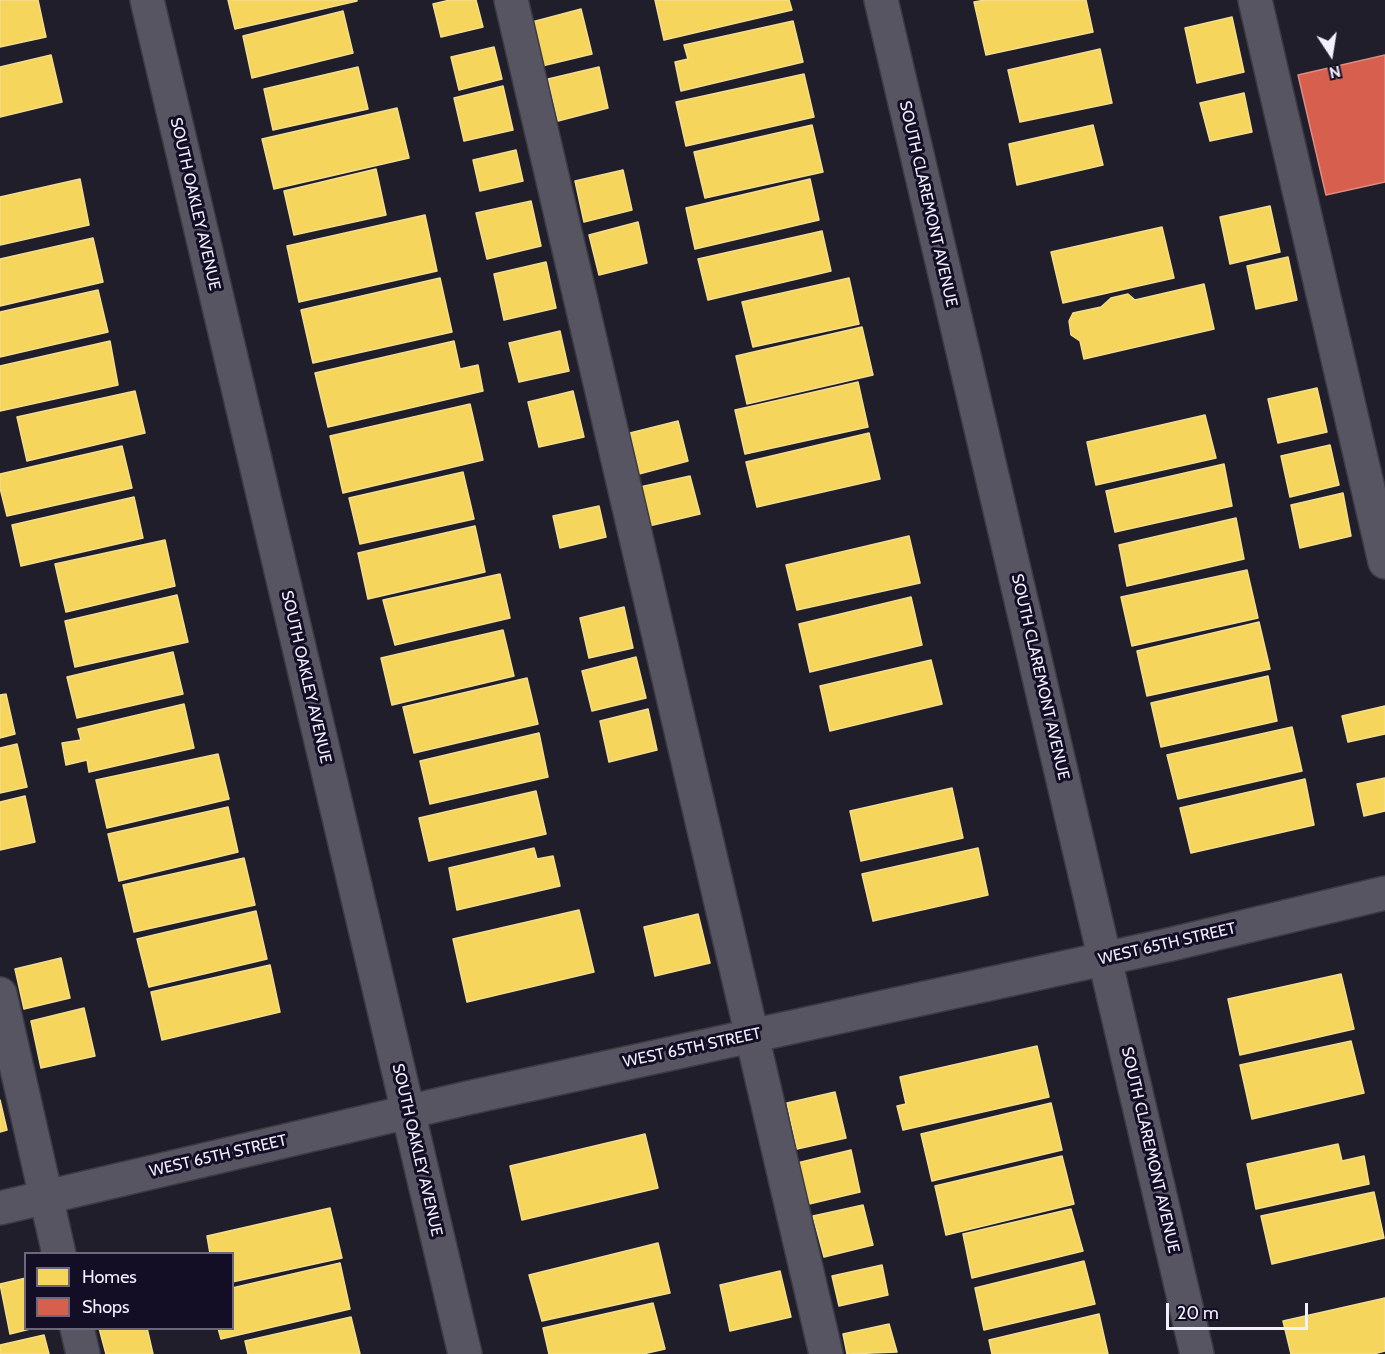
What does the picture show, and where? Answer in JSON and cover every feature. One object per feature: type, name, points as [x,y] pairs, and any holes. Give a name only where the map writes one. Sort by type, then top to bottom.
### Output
[{"type":"street","name":"SOUTH OAKLEY AVENUE","points":[[147,0],[465,1354]]},
{"type":"street","points":[[511,0],[826,1354]]},
{"type":"street","name":"SOUTH CLAREMONT AVENUE","points":[[880,0],[1197,1354]]},
{"type":"street","points":[[1255,0],[1385,562]]},
{"type":"street","name":"WEST 65TH STREET","points":[[0,1208],[408,1111],[1106,958],[1385,893]]},
{"type":"street","points":[[0,994],[60,1252]]},
{"type":"street","points":[[77,1330],[83,1354]]},
{"type":"building: Homes","points":[[0,0],[38,0],[46,37],[0,47]]},
{"type":"building: Homes","points":[[228,0],[357,0],[357,1],[235,29]]},
{"type":"building: Homes","points":[[450,0],[476,0],[483,27],[441,37],[433,4]]},
{"type":"building: Homes","points":[[655,0],[789,0],[792,10],[664,40]]},
{"type":"building: Homes","points":[[985,0],[1086,0],[1093,32],[986,55],[974,2]]},
{"type":"building: Homes","points":[[581,9],[592,54],[542,66],[532,22]]},
{"type":"building: Homes","points":[[343,11],[353,53],[252,78],[243,36]]},
{"type":"building: Homes","points":[[1232,17],[1244,72],[1197,83],[1185,28]]},
{"type":"building: Homes","points":[[793,21],[803,62],[681,91],[675,62],[688,59],[684,45]]},
{"type":"building: Homes","points":[[494,47],[502,79],[459,90],[451,57]]},
{"type":"building: Homes","points":[[1100,49],[1112,103],[1020,122],[1008,70]]},
{"type":"building: Homes","points":[[51,55],[62,102],[0,117],[0,67]]},
{"type":"building: Homes","points":[[358,67],[368,109],[273,130],[264,89]]},
{"type":"building: Homes","points":[[599,67],[608,108],[558,121],[548,79]]},
{"type":"building: Homes","points":[[804,74],[814,117],[686,146],[676,102]]},
{"type":"building: Homes","points":[[503,86],[513,130],[464,141],[454,98]]},
{"type":"building: Homes","points":[[1244,93],[1252,132],[1210,141],[1200,103]]},
{"type":"building: Homes","points":[[397,108],[409,158],[274,189],[262,139]]},
{"type":"building: Homes","points":[[812,125],[823,172],[705,198],[694,152]]},
{"type":"building: Homes","points":[[1093,125],[1103,165],[1017,185],[1009,144]]},
{"type":"building: Homes","points":[[516,150],[523,181],[480,191],[473,160]]},
{"type":"building: Homes","points":[[376,169],[386,215],[294,235],[284,191]]},
{"type":"building: Homes","points":[[623,170],[632,210],[584,222],[575,181]]},
{"type":"building: Homes","points":[[80,179],[89,225],[0,245],[0,197]]},
{"type":"building: Homes","points":[[810,179],[819,220],[695,249],[686,208]]},
{"type":"building: Homes","points":[[531,201],[541,246],[487,259],[476,213]]},
{"type":"building: Homes","points":[[1270,206],[1280,252],[1230,264],[1220,217]]},
{"type":"building: Homes","points":[[425,215],[437,271],[299,302],[287,246]]},
{"type":"building: Homes","points":[[638,222],[647,263],[599,275],[589,235]]},
{"type":"building: Homes","points":[[1162,227],[1174,278],[1063,303],[1051,252]]},
{"type":"building: Homes","points":[[822,231],[831,271],[708,300],[698,259]]},
{"type":"building: Homes","points":[[93,238],[103,282],[0,306],[0,259]]},
{"type":"building: Homes","points":[[1288,257],[1297,300],[1256,309],[1247,266]]},
{"type":"building: Homes","points":[[546,262],[556,308],[504,320],[494,274]]},
{"type":"building: Homes","points":[[440,278],[452,332],[313,363],[301,310]]},
{"type":"building: Homes","points":[[849,278],[859,324],[753,347],[742,302]]},
{"type":"building: Homes","points":[[1204,284],[1214,329],[1084,359],[1080,341],[1071,335],[1069,321],[1073,313],[1101,307],[1111,298],[1128,294],[1135,300]]},
{"type":"building: Homes","points":[[98,290],[108,332],[0,357],[0,312]]},
{"type":"building: Homes","points":[[862,327],[873,375],[747,404],[736,356]]},
{"type":"building: Homes","points":[[560,331],[569,371],[519,382],[509,343]]},
{"type":"building: Homes","points":[[110,341],[118,385],[0,411],[0,366]]},
{"type":"building: Homes","points":[[454,341],[460,369],[478,365],[483,391],[328,427],[315,373]]},
{"type":"building: Homes","points":[[858,382],[868,427],[745,454],[735,410]]},
{"type":"building: Homes","points":[[1317,388],[1327,432],[1278,443],[1268,399]]},
{"type":"building: Homes","points":[[135,391],[145,433],[27,461],[17,417]]},
{"type":"building: Homes","points":[[573,391],[584,437],[539,447],[528,402]]},
{"type":"building: Homes","points":[[470,404],[483,460],[343,493],[330,436]]},
{"type":"building: Homes","points":[[1205,415],[1216,458],[1096,485],[1087,442]]},
{"type":"building: Homes","points":[[678,421],[688,461],[639,474],[630,433]]},
{"type":"building: Homes","points":[[869,433],[880,479],[757,507],[746,462]]},
{"type":"building: Homes","points":[[1330,445],[1339,485],[1290,497],[1281,456]]},
{"type":"building: Homes","points":[[122,446],[132,488],[7,516],[0,488],[0,474]]},
{"type":"building: Homes","points":[[1224,464],[1232,506],[1115,532],[1106,491]]},
{"type":"building: Homes","points":[[463,472],[474,519],[360,544],[349,498]]},
{"type":"building: Homes","points":[[690,476],[700,514],[649,526],[640,487]]},
{"type":"building: Homes","points":[[1343,493],[1351,536],[1300,548],[1291,505]]},
{"type":"building: Homes","points":[[134,497],[143,538],[21,566],[12,525]]},
{"type":"building: Homes","points":[[599,506],[606,537],[560,548],[553,516]]},
{"type":"building: Homes","points":[[1236,518],[1244,559],[1127,586],[1119,545]]},
{"type":"building: Homes","points":[[475,526],[485,572],[368,599],[358,553]]},
{"type":"building: Homes","points":[[909,536],[920,583],[797,610],[786,565]]},
{"type":"building: Homes","points":[[165,540],[175,586],[66,612],[55,564]]},
{"type":"building: Homes","points":[[1247,570],[1258,618],[1132,646],[1121,597]]},
{"type":"building: Homes","points":[[500,574],[510,618],[395,645],[383,600]]},
{"type":"building: Homes","points":[[177,595],[188,642],[75,667],[65,621]]},
{"type":"building: Homes","points":[[911,597],[922,645],[810,672],[799,624]]},
{"type":"building: Homes","points":[[624,607],[633,648],[589,658],[580,618]]},
{"type":"building: Homes","points":[[1259,622],[1270,669],[1147,696],[1137,651]]},
{"type":"building: Homes","points":[[503,630],[514,676],[392,705],[381,658]]},
{"type":"building: Homes","points":[[173,652],[183,694],[77,718],[67,677]]},
{"type":"building: Homes","points":[[636,657],[646,698],[592,711],[582,671]]},
{"type":"building: Homes","points":[[931,660],[942,704],[830,731],[820,686]]},
{"type":"building: Homes","points":[[1268,676],[1277,721],[1161,747],[1151,703]]},
{"type":"building: Homes","points":[[527,678],[538,724],[414,753],[403,707]]},
{"type":"building: Homes","points":[[6,694],[15,734],[0,738],[0,695]]},
{"type":"building: Homes","points":[[184,704],[194,748],[89,772],[87,760],[66,765],[62,743],[81,740],[78,729]]},
{"type":"building: Homes","points":[[1385,706],[1385,734],[1348,742],[1342,716]]},
{"type":"building: Homes","points":[[648,709],[657,750],[609,762],[600,721]]},
{"type":"building: Homes","points":[[1292,727],[1302,771],[1178,799],[1167,755]]},
{"type":"building: Homes","points":[[539,733],[548,777],[430,804],[420,761]]},
{"type":"building: Homes","points":[[17,744],[27,787],[0,793],[0,748]]},
{"type":"building: Homes","points":[[218,754],[229,799],[107,828],[96,780]]},
{"type":"building: Homes","points":[[1385,778],[1385,811],[1364,816],[1357,784]]},
{"type":"building: Homes","points":[[1305,779],[1314,825],[1191,853],[1180,808]]},
{"type":"building: Homes","points":[[952,788],[963,838],[861,861],[850,811]]},
{"type":"building: Homes","points":[[536,791],[546,834],[429,861],[419,818]]},
{"type":"building: Homes","points":[[25,796],[35,842],[0,850],[0,802]]},
{"type":"building: Homes","points":[[228,807],[238,852],[119,881],[108,834]]},
{"type":"building: Homes","points":[[534,848],[537,859],[553,856],[560,886],[457,910],[449,868]]},
{"type":"building: Homes","points":[[978,848],[988,895],[873,921],[862,874]]},
{"type":"building: Homes","points":[[244,858],[255,905],[134,932],[123,885]]},
{"type":"building: Homes","points":[[579,910],[594,972],[467,1002],[453,939]]},
{"type":"building: Homes","points":[[256,911],[267,959],[149,987],[137,939]]},
{"type":"building: Homes","points":[[698,914],[710,963],[655,976],[644,927]]},
{"type":"building: Homes","points":[[61,958],[70,998],[24,1009],[15,969]]},
{"type":"building: Homes","points":[[270,965],[280,1012],[162,1040],[151,992]]},
{"type":"building: Homes","points":[[1341,974],[1354,1029],[1240,1055],[1228,999]]},
{"type":"building: Homes","points":[[84,1008],[95,1056],[41,1068],[31,1021]]},
{"type":"building: Homes","points":[[1351,1041],[1364,1093],[1252,1119],[1240,1065]]},
{"type":"building: Homes","points":[[1037,1046],[1049,1097],[903,1130],[897,1106],[906,1104],[900,1077]]},
{"type":"building: Homes","points":[[835,1092],[846,1138],[797,1149],[787,1103]]},
{"type":"building: Homes","points":[[0,1100],[7,1130],[0,1132]]},
{"type":"building: Homes","points":[[1051,1103],[1062,1150],[932,1181],[921,1134]]},
{"type":"building: Homes","points":[[645,1134],[658,1188],[522,1220],[510,1166]]},
{"type":"building: Homes","points":[[1338,1144],[1342,1161],[1364,1156],[1369,1184],[1256,1209],[1247,1164]]},
{"type":"building: Homes","points":[[851,1150],[860,1192],[809,1204],[797,1163]]},
{"type":"building: Homes","points":[[1062,1156],[1074,1204],[946,1235],[935,1186]]},
{"type":"building: Homes","points":[[1374,1192],[1384,1238],[1272,1264],[1261,1216]]},
{"type":"building: Homes","points":[[863,1205],[873,1245],[824,1257],[813,1216]]},
{"type":"building: Homes","points":[[330,1208],[342,1258],[234,1282],[234,1252],[210,1252],[207,1236]]},
{"type":"building: Homes","points":[[1071,1209],[1083,1251],[972,1278],[963,1234]]},
{"type":"building: Homes","points":[[658,1243],[670,1293],[542,1321],[529,1275]]},
{"type":"building: Homes","points":[[1084,1261],[1095,1304],[984,1330],[975,1288]]},
{"type":"building: Homes","points":[[340,1263],[350,1309],[221,1339],[219,1330],[234,1330],[234,1288]]},
{"type":"building: Homes","points":[[882,1265],[888,1295],[839,1306],[832,1276]]},
{"type":"building: Homes","points":[[780,1271],[791,1317],[730,1331],[720,1285]]},
{"type":"building: Homes","points":[[24,1278],[24,1330],[26,1330],[10,1334],[0,1284]]},
{"type":"building: Homes","points":[[1385,1298],[1385,1351],[1374,1354],[1291,1354],[1283,1321]]},
{"type":"building: Homes","points":[[653,1303],[665,1349],[643,1354],[549,1354],[543,1328]]},
{"type":"building: Homes","points":[[1099,1314],[1108,1354],[992,1354],[989,1340]]},
{"type":"building: Homes","points":[[351,1317],[360,1354],[248,1354],[245,1341]]},
{"type":"building: Homes","points":[[889,1324],[897,1352],[847,1354],[843,1334]]},
{"type":"building: Homes","points":[[100,1330],[147,1330],[153,1354],[106,1354]]},
{"type":"building: Homes","points":[[44,1335],[49,1354],[0,1354],[0,1345]]},
{"type":"building: Shops","points":[[1385,55],[1385,182],[1326,195],[1298,75]]}]
